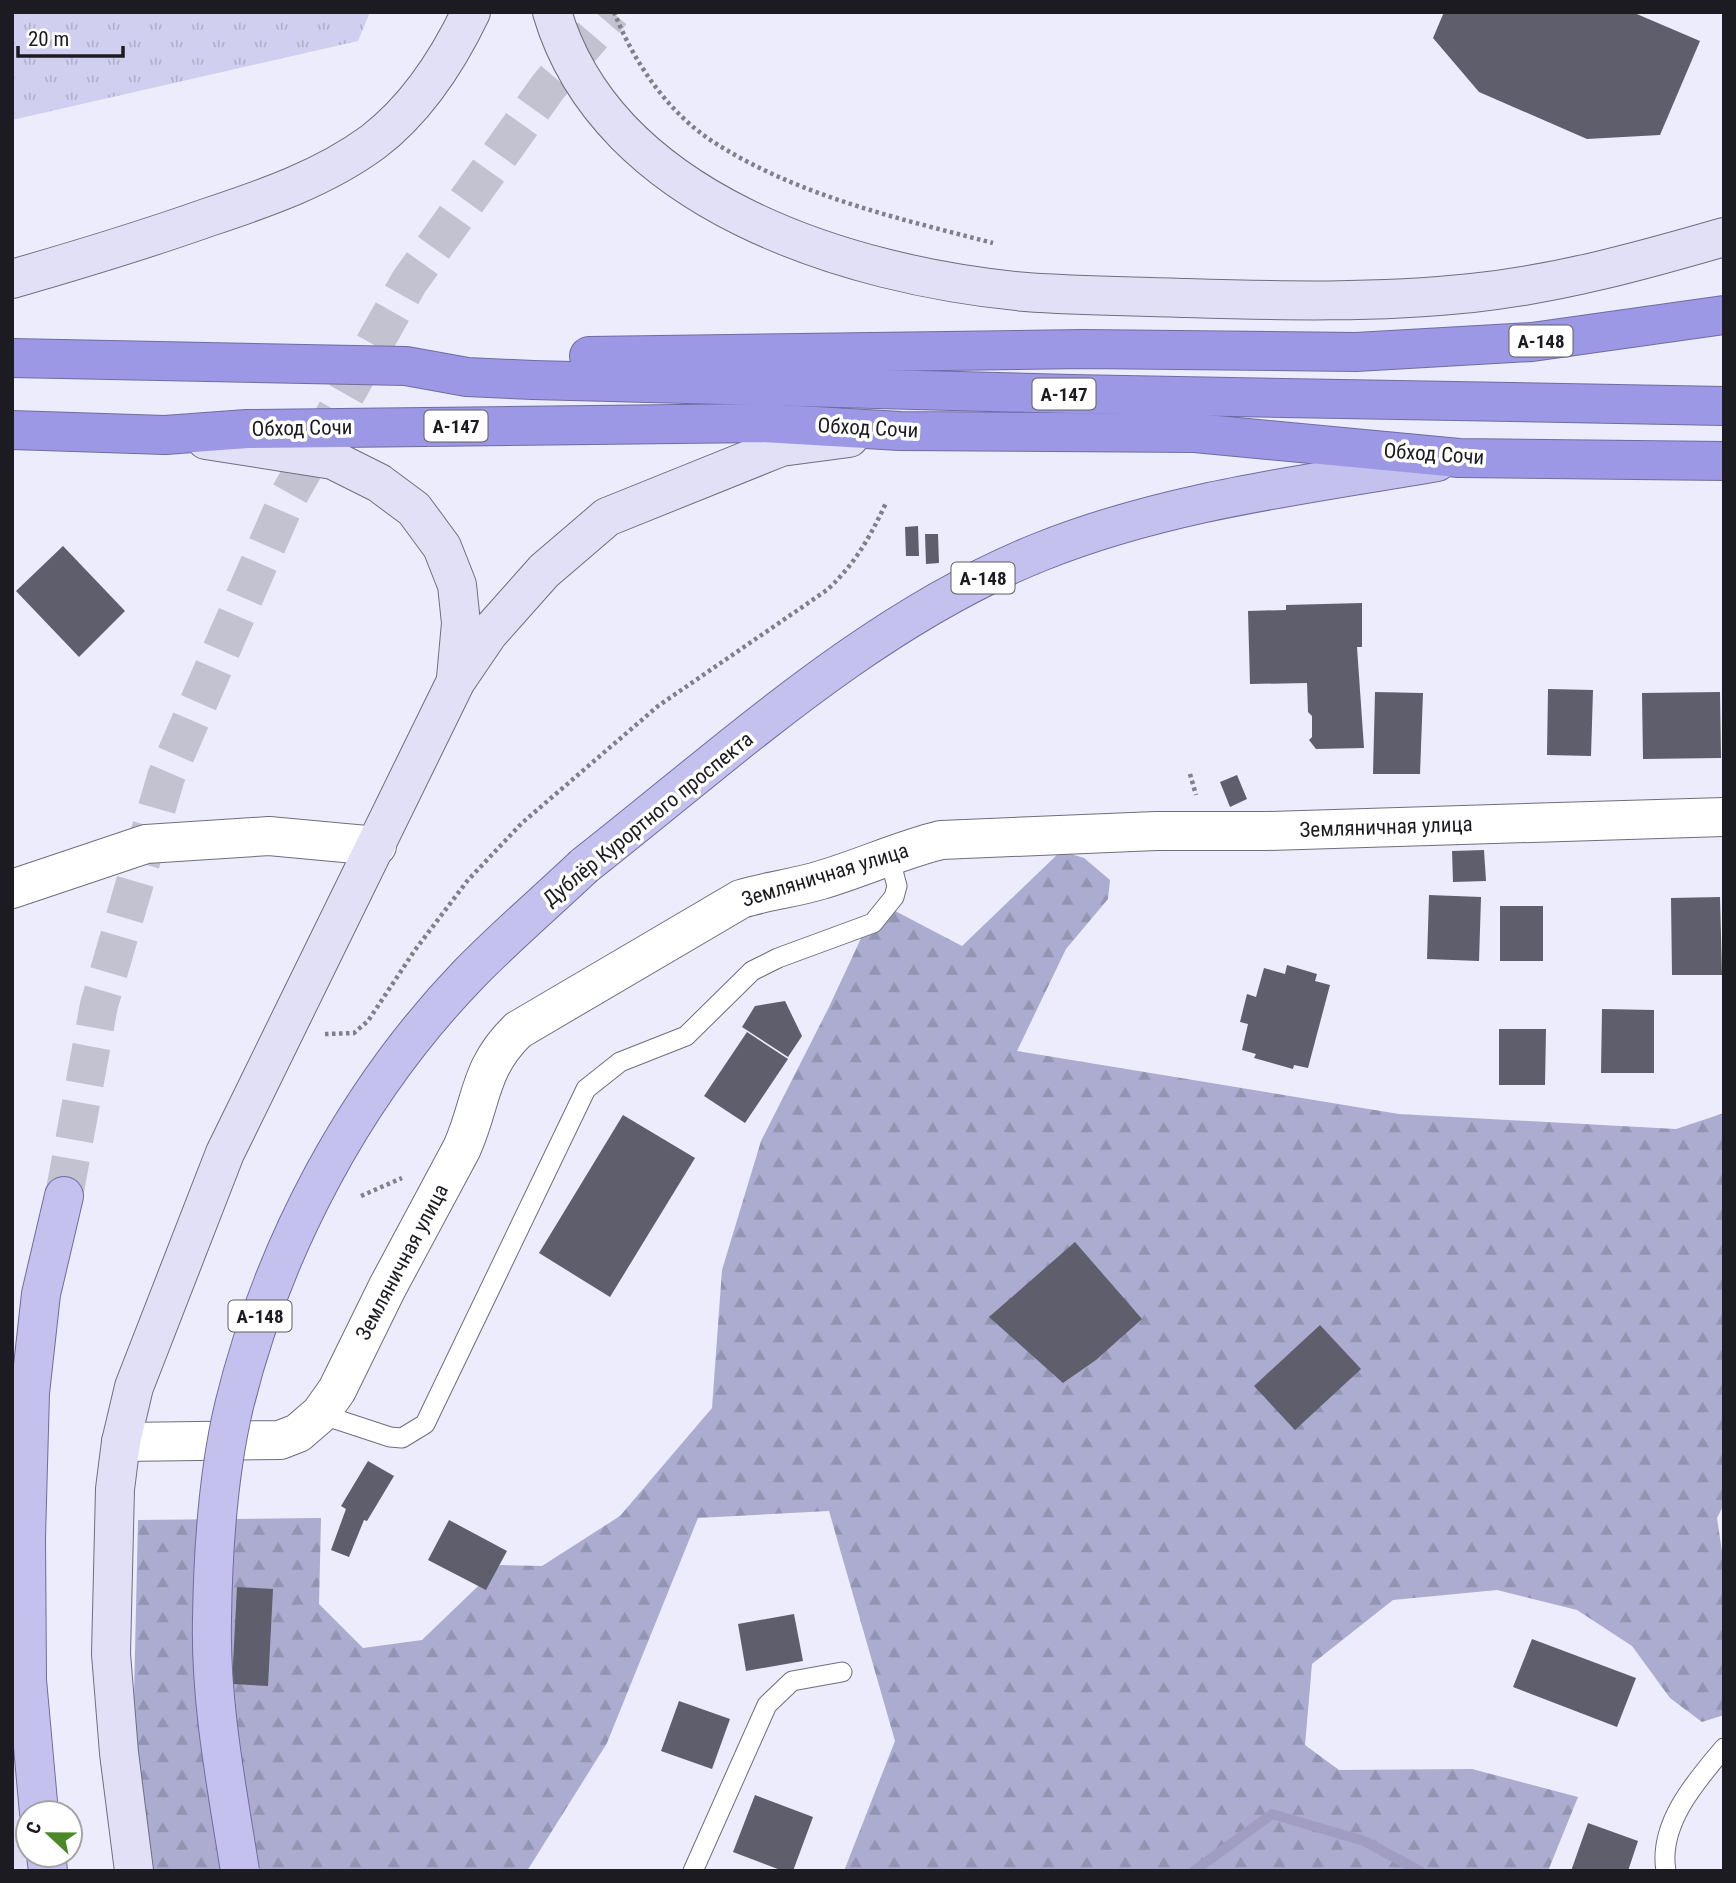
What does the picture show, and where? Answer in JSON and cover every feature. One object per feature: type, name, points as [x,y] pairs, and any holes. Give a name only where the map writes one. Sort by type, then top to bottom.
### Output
[{"type":"highway","name":"А-148","points":[[1356,352],[1532,342],[1724,315]]},
{"type":"highway","name":"А-147","points":[[406,366],[435,360],[534,356],[1083,349],[1356,352]]},
{"type":"highway","name":"А-147","points":[[12,359],[406,366],[457,376],[533,380],[1071,394],[1724,406]]},
{"type":"highway","name":"Обход Сочи","points":[[12,430],[165,435],[247,429],[762,423],[900,431],[1195,433],[1460,458],[1724,461]]},
{"type":"main road","points":[[12,279],[279,193],[336,165],[373,142],[402,116],[438,71],[471,12]]},
{"type":"main road","points":[[552,12],[573,65],[594,97],[619,128],[657,162],[703,195],[751,222],[856,261],[911,274],[1026,292],[1290,301],[1400,299],[1474,293],[1558,280],[1724,237]]},
{"type":"main road","name":"А-147","points":[[456,681],[488,634],[544,570],[607,517],[781,447],[900,431]]},
{"type":"main road","name":"А-147","points":[[165,435],[333,460],[379,483],[414,509],[442,547],[457,585],[461,623],[456,681]]},
{"type":"main road","name":"Дублёр Курортного проспекта","points":[[240,1871],[218,1723],[212,1621],[219,1509],[234,1408],[259,1320],[286,1249],[343,1140],[401,1055],[468,975],[584,866],[828,674],[896,626],[1028,557],[1097,531],[1183,506],[1460,458]]},
{"type":"main road","points":[[134,1871],[119,1753],[111,1654],[111,1563],[121,1442],[139,1370],[225,1153],[456,681]]},
{"type":"main road","points":[[38,1799],[27,1680],[26,1537],[30,1393],[41,1294],[64,1196]]},
{"type":"street","name":"Земляничная улица","points":[[121,1442],[280,1440],[298,1433],[320,1414],[337,1390],[387,1288],[462,1148],[472,1124],[486,1070],[499,1049],[518,1030],[741,899],[776,888],[819,881],[941,840],[1724,817]]},
{"type":"street","points":[[12,890],[111,855],[158,843],[269,836],[377,846]]},
{"type":"lane","points":[[320,1414],[390,1437],[402,1438],[425,1424],[586,1089],[620,1062],[686,1036],[752,971],[778,958],[873,923],[894,897],[897,886],[890,856]]},
{"type":"lane","points":[[693,1871],[767,1705],[792,1681],[842,1672]]},
{"type":"lane","points":[[1666,1871],[1671,1827],[1692,1785],[1724,1748]]},
{"type":"path","points":[[614,12],[628,47],[662,95],[708,138],[787,181],[891,216],[993,243]]},
{"type":"path","points":[[361,1196],[410,1174]]},
{"type":"shaded area","points":[[12,1687],[26,1799],[14,1799],[14,1869],[49,1871],[12,1871]]},
{"type":"green space","points":[[12,12],[370,12],[358,41],[12,120]]},
{"type":"green space","points":[[1061,851],[1084,858],[1110,880],[1108,899],[1066,949],[1017,1051],[1399,1114],[1676,1129],[1724,1113],[1724,1504],[1717,1518],[1724,1565],[1724,1715],[1702,1722],[1670,1698],[1632,1646],[1577,1610],[1497,1590],[1393,1600],[1312,1664],[1305,1745],[1339,1770],[1472,1769],[1578,1797],[1548,1871],[844,1871],[895,1741],[829,1511],[698,1518],[607,1743],[527,1871],[130,1871],[138,1520],[321,1518],[319,1604],[363,1648],[422,1640],[500,1565],[542,1566],[620,1516],[712,1408],[722,1270],[761,1141],[828,1009],[878,902],[962,946]]},
{"type":"building","points":[[1444,12],[1632,12],[1700,41],[1660,135],[1587,139],[1479,92],[1433,38]]},
{"type":"building","points":[[918,526],[919,556],[906,556],[905,527]]},
{"type":"building","points":[[925,534],[938,534],[939,563],[926,564]]},
{"type":"building","points":[[63,546],[125,611],[79,657],[16,591]]},
{"type":"building","points":[[1362,603],[1362,647],[1357,647],[1364,748],[1316,749],[1309,740],[1312,737],[1312,716],[1308,712],[1307,683],[1250,684],[1248,611],[1286,610],[1286,605]]},
{"type":"building","points":[[1548,689],[1593,690],[1591,756],[1547,755]]},
{"type":"building","points":[[1375,692],[1423,693],[1420,774],[1373,774]]},
{"type":"building","points":[[1720,692],[1721,758],[1643,759],[1642,693]]},
{"type":"building","points":[[1237,775],[1247,799],[1230,807],[1220,782]]},
{"type":"building","points":[[1484,850],[1486,881],[1453,882],[1452,851]]},
{"type":"building","points":[[1429,895],[1481,897],[1479,961],[1427,959]]},
{"type":"building","points":[[1720,897],[1722,975],[1672,975],[1671,898]]},
{"type":"building","points":[[1500,906],[1543,906],[1543,961],[1500,961]]},
{"type":"building","points":[[1287,965],[1317,974],[1315,981],[1330,985],[1308,1068],[1294,1065],[1293,1069],[1254,1058],[1256,1054],[1242,1050],[1248,1024],[1240,1022],[1247,994],[1256,997],[1264,968],[1285,974]]},
{"type":"building","points":[[785,1001],[802,1036],[788,1057],[742,1027],[755,1006]]},
{"type":"building","points":[[1602,1009],[1654,1010],[1654,1073],[1601,1073]]},
{"type":"building","points":[[1499,1029],[1546,1029],[1545,1085],[1499,1085]]},
{"type":"building","points":[[747,1032],[788,1059],[745,1123],[704,1096]]},
{"type":"building","points":[[623,1115],[695,1158],[610,1297],[539,1253]]},
{"type":"building","points":[[1075,1242],[1142,1319],[1096,1360],[1063,1383],[989,1317]]},
{"type":"building","points":[[1320,1325],[1361,1369],[1295,1430],[1254,1386]]},
{"type":"building","points":[[368,1461],[394,1476],[367,1521],[364,1520],[349,1557],[331,1550],[346,1509],[341,1506]]},
{"type":"building","points":[[449,1520],[507,1551],[486,1590],[428,1560]]},
{"type":"building","points":[[237,1587],[273,1589],[268,1686],[232,1684]]},
{"type":"building","points":[[794,1614],[803,1661],[746,1671],[738,1624]]},
{"type":"building","points":[[1532,1639],[1636,1678],[1617,1727],[1513,1687]]},
{"type":"building","points":[[679,1701],[730,1719],[712,1769],[661,1751]]},
{"type":"building","points":[[755,1795],[813,1817],[793,1871],[783,1871],[733,1852]]},
{"type":"building","points":[[1588,1823],[1638,1841],[1628,1871],[1571,1871]]},
{"type":"waterway","points":[[1194,1871],[1272,1814],[1364,1841],[1420,1871]]},
{"type":"tunnel","points":[[64,1196],[99,1005],[166,777],[288,497],[409,282],[548,87],[612,12]]}]
